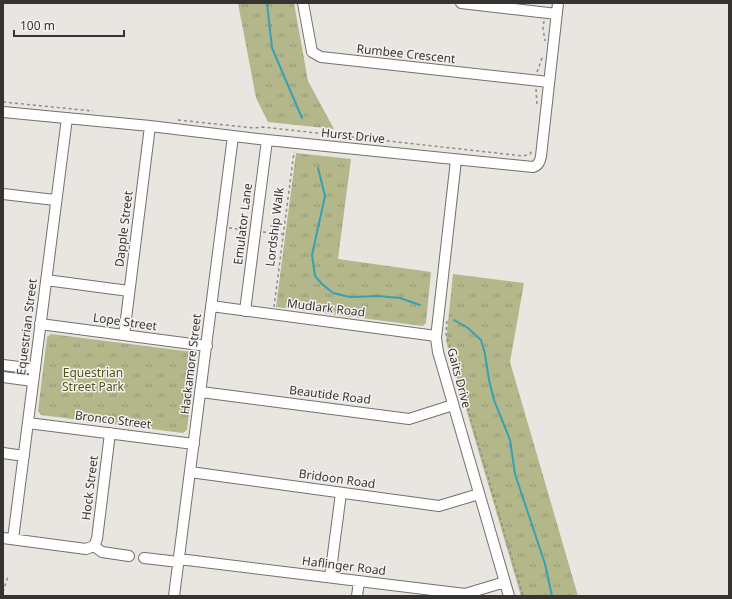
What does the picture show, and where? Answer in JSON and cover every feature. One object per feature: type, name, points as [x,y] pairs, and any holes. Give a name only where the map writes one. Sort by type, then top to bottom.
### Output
[{"type":"street","name":"Rumbee Crescent","points":[[303,3],[312,52],[321,57],[549,82]]},
{"type":"street","points":[[461,3],[557,14]]},
{"type":"street","name":"Hurst Drive","points":[[3,112],[150,126],[456,160],[527,167],[536,166],[542,156],[558,3]]},
{"type":"street","name":"Equestrian Street","points":[[8,539],[24,456],[66,118]]},
{"type":"street","name":"Dapple Street","points":[[124,335],[150,126]]},
{"type":"street","name":"Hackamore Street","points":[[174,596],[233,136]]},
{"type":"street","name":"Emulator Lane","points":[[245,311],[267,140]]},
{"type":"street","name":"Gaits Drive","points":[[456,160],[436,336],[438,352],[509,596]]},
{"type":"street","points":[[3,194],[55,200]]},
{"type":"street","points":[[46,280],[129,291]]},
{"type":"street","name":"Mudlark Road","points":[[211,306],[436,336]]},
{"type":"street","name":"Lope Street","points":[[40,324],[207,346]]},
{"type":"street","points":[[3,365],[35,369]]},
{"type":"street","points":[[3,377],[33,381]]},
{"type":"street","name":"Beautide Road","points":[[201,392],[409,419],[453,405]]},
{"type":"street","name":"Bronco Street","points":[[28,423],[194,444]]},
{"type":"street","name":"Hock Street","points":[[94,546],[97,539],[110,433]]},
{"type":"street","points":[[3,453],[24,456]]},
{"type":"street","name":"Bridoon Road","points":[[190,472],[439,506],[479,494]]},
{"type":"street","points":[[330,577],[341,493]]},
{"type":"street","points":[[8,539],[86,549],[94,546],[102,552],[129,556]]},
{"type":"street","name":"Haflinger Road","points":[[144,558],[179,560],[465,594],[505,582]]},
{"type":"street","points":[[357,596],[359,581]]},
{"type":"path","points":[[544,12],[543,28],[545,42]]},
{"type":"path","points":[[538,109],[536,81],[538,68],[543,54]]},
{"type":"path","points":[[270,129],[522,156],[530,154],[533,149]]},
{"type":"path","name":"Lordship Walk","points":[[273,314],[295,143]]},
{"type":"path","points":[[447,320],[446,334],[523,596]]},
{"type":"path","points":[[3,592],[8,576]]},
{"type":"path","points":[[588,596],[599,596]]},
{"type":"green space","points":[[238,3],[294,3],[308,81],[334,129],[268,122],[256,98]]},
{"type":"green space","points":[[296,153],[351,159],[338,259],[431,272],[426,323],[423,326],[276,307]]},
{"type":"green space","points":[[453,274],[524,283],[510,362],[578,596],[521,596],[446,341]]},
{"type":"green space","name":"Equestrian Street Park","points":[[51,334],[193,352],[196,356],[187,430],[183,433],[41,415],[38,411],[47,337]]},
{"type":"waterway","points":[[267,3],[272,48],[302,118]]},
{"type":"waterway","points":[[318,168],[325,196],[312,255],[315,276],[333,293],[350,297],[378,296],[400,298],[420,305]]},
{"type":"waterway","points":[[454,320],[468,328],[481,340],[494,400],[510,440],[515,474],[545,564],[552,596]]}]
